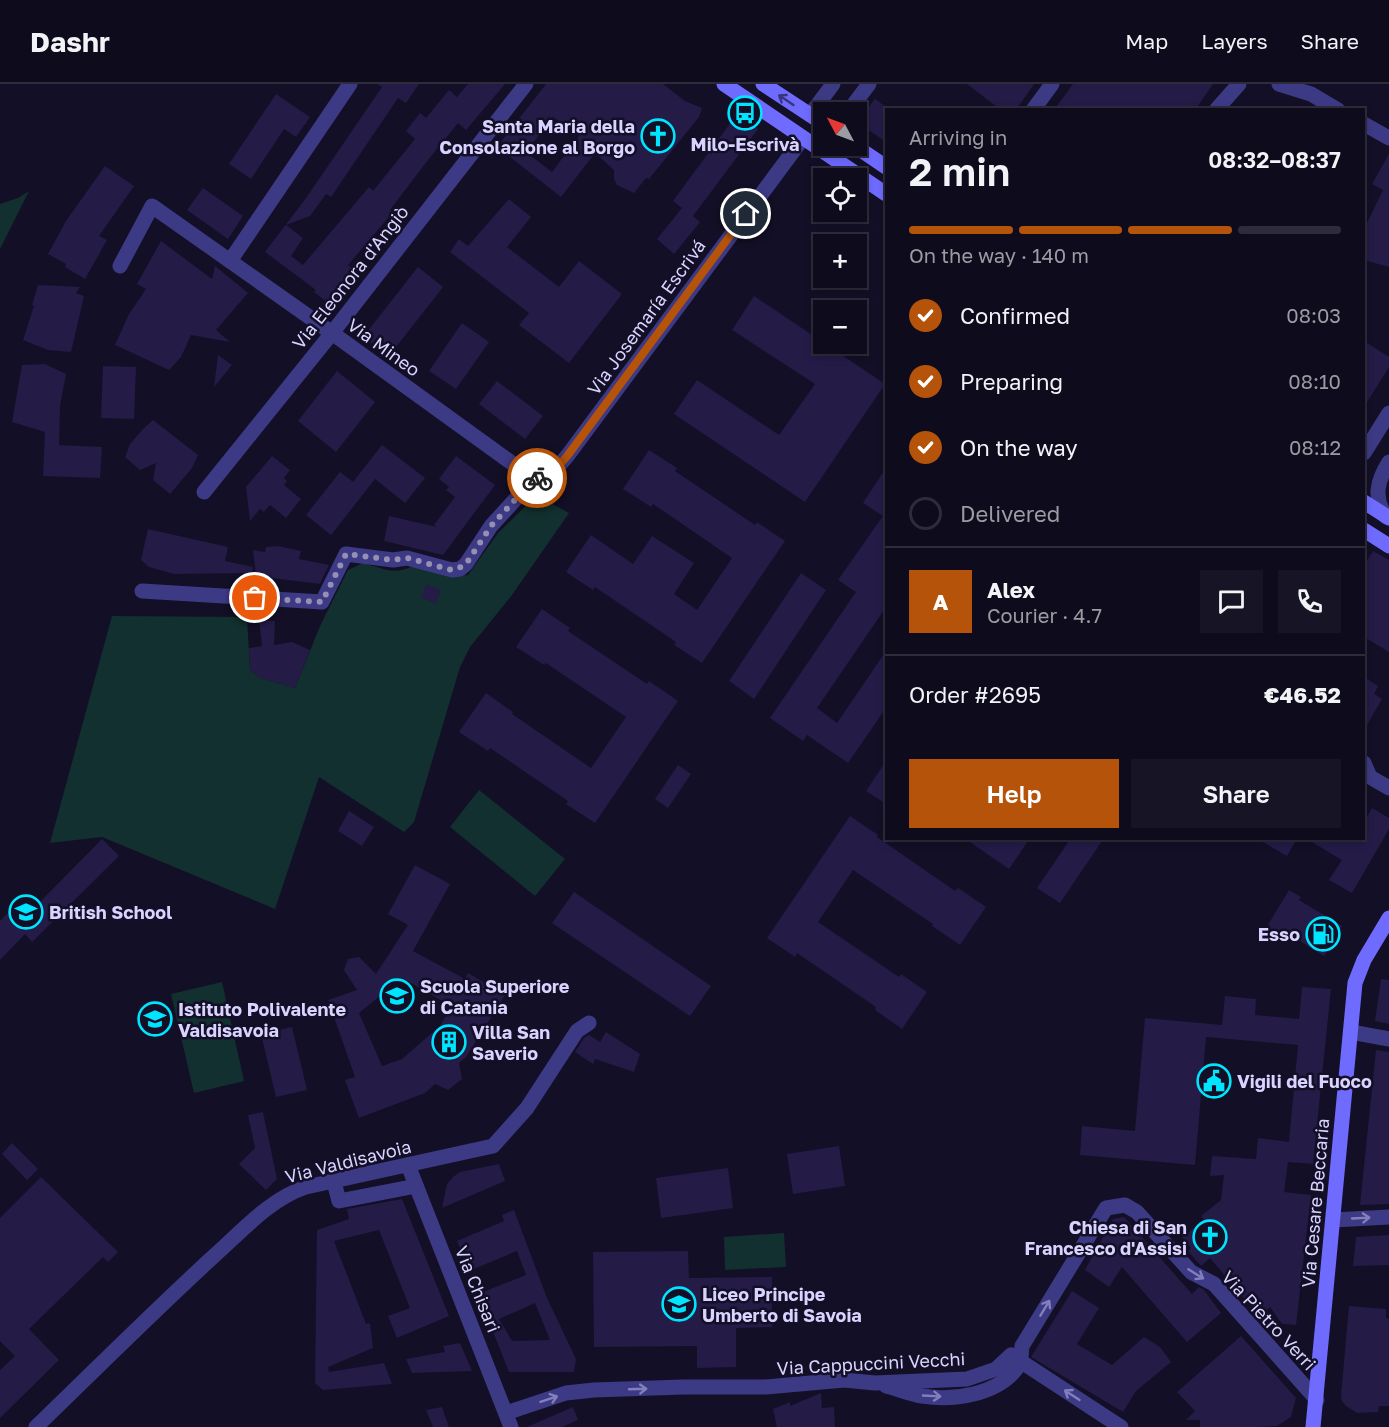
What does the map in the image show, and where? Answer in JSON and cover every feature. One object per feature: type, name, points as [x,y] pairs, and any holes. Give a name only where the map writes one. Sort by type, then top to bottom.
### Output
[{"type":"main road","points":[[724,84],[885,193]]},
{"type":"main road","points":[[763,84],[813,117]]},
{"type":"main road","points":[[867,154],[885,165]]},
{"type":"main road","points":[[1365,503],[1388,518]]},
{"type":"main road","points":[[1365,531],[1389,546]]},
{"type":"main road","name":"Via Cesare Beccaria","points":[[1313,1427],[1355,983],[1364,960],[1389,918]]},
{"type":"street","points":[[230,261],[350,84]]},
{"type":"street","name":"Via Eleonora d'Angiò","points":[[204,492],[332,333],[526,84]]},
{"type":"street","points":[[810,115],[833,84]]},
{"type":"street","points":[[856,102],[869,84]]},
{"type":"street","points":[[1034,108],[1052,84]]},
{"type":"street","points":[[1218,108],[1239,84]]},
{"type":"street","points":[[1279,84],[1311,94],[1335,108]]},
{"type":"street","points":[[1365,125],[1389,138]]},
{"type":"street","name":"Via Josemaría Escrivá","points":[[142,591],[322,602],[346,554],[393,560],[407,558],[452,570],[466,564],[491,526],[534,479],[550,476],[568,455],[803,138]]},
{"type":"street","name":"Via Mineo","points":[[120,266],[152,207],[534,479]]},
{"type":"street","points":[[1365,451],[1389,413]]},
{"type":"street","points":[[1388,518],[1381,509],[1377,491],[1381,474],[1389,462]]},
{"type":"street","points":[[1365,765],[1370,777],[1389,788]]},
{"type":"street","name":"Via Valdisavoia","points":[[36,1427],[194,1275],[274,1202],[293,1191],[494,1146],[528,1108],[577,1031],[589,1023]]},
{"type":"street","points":[[1351,1032],[1389,1039]]},
{"type":"street","name":"Via Chisari","points":[[408,1165],[509,1420]]},
{"type":"street","points":[[334,1182],[339,1201],[416,1186]]},
{"type":"street","name":"Via Pietro Verri","points":[[1021,1360],[1022,1346],[1106,1208],[1125,1205],[1137,1212],[1191,1272],[1214,1284],[1317,1400]]},
{"type":"street","points":[[1333,1220],[1389,1217]]},
{"type":"street","points":[[1021,1360],[1120,1427]]},
{"type":"street","name":"Via Cappuccini Vecchi","points":[[509,1420],[566,1394],[594,1390],[766,1387],[844,1380],[875,1383],[922,1396],[948,1397],[990,1389],[1004,1381],[1017,1368],[1021,1360]]},
{"type":"green space","points":[[29,191],[0,249],[0,204],[18,198]]},
{"type":"green space","points":[[534,498],[543,499],[569,513],[512,595],[470,647],[460,667],[414,822],[404,832],[319,777],[275,909],[102,837],[50,843],[112,616],[247,617],[250,670],[260,678],[295,688],[320,626],[348,570],[363,563],[395,571],[415,565],[449,577],[468,575],[498,533]]},
{"type":"green space","points":[[479,790],[565,859],[535,896],[450,827]]},
{"type":"green space","points":[[222,982],[244,1081],[194,1093],[171,994]]},
{"type":"green space","points":[[784,1233],[786,1267],[725,1270],[724,1237]]},
{"type":"building","points":[[377,84],[419,84],[406,103],[398,98],[331,197],[326,194],[310,216],[286,225],[303,238],[291,256],[303,265],[369,187],[373,191],[415,139],[406,131],[420,113],[426,118],[449,90],[457,97],[468,84],[505,84],[466,130],[458,123],[424,165],[390,210],[393,212],[348,265],[359,274],[333,307],[314,292],[316,290],[265,252],[306,198],[382,87]]},
{"type":"building","points":[[546,84],[663,84],[685,101],[702,108],[699,117],[649,179],[646,178],[634,193],[617,185],[614,170],[595,153],[561,197],[497,147]],"holes":[[[553,117],[579,136],[552,172],[526,152]]]},
{"type":"building","points":[[967,84],[1034,84],[1017,108],[998,108]]},
{"type":"building","points":[[1073,84],[1213,84],[1196,108],[1055,108]]},
{"type":"building","points":[[276,94],[310,117],[296,137],[284,129],[251,179],[229,164]]},
{"type":"building","points":[[875,99],[886,107],[885,141],[867,129],[867,109]]},
{"type":"building","points":[[737,114],[758,129],[693,216],[700,222],[674,254],[657,239],[682,208],[673,201]]},
{"type":"building","points":[[1389,154],[1389,267],[1365,260],[1365,227],[1383,190],[1372,184]]},
{"type":"building","points":[[105,166],[134,186],[99,236],[107,240],[85,279],[48,254],[66,221]]},
{"type":"building","points":[[203,188],[243,216],[228,239],[187,210]]},
{"type":"building","points":[[509,199],[531,217],[507,247],[559,287],[579,261],[622,294],[569,363],[519,325],[529,313],[450,252],[459,239],[468,246]]},
{"type":"building","points":[[161,241],[212,279],[215,266],[248,293],[216,330],[230,342],[191,335],[181,357],[169,370],[115,345],[129,314],[146,289],[137,284]]},
{"type":"building","points":[[418,267],[443,287],[389,356],[363,337]]},
{"type":"building","points":[[38,285],[80,287],[76,293],[84,296],[71,352],[48,350],[23,340]]},
{"type":"building","points":[[754,296],[813,336],[813,354],[840,354],[885,384],[805,502],[674,414],[697,380],[779,435],[815,384],[732,330]]},
{"type":"building","points":[[462,323],[489,342],[456,389],[429,371]]},
{"type":"building","points":[[1365,342],[1389,357],[1389,367],[1365,405]]},
{"type":"building","points":[[218,355],[232,365],[214,387]]},
{"type":"building","points":[[45,364],[66,374],[60,406],[59,445],[102,447],[100,478],[43,476],[45,432],[12,422],[22,365]]},
{"type":"building","points":[[103,366],[136,367],[134,419],[101,418]]},
{"type":"building","points":[[337,371],[375,402],[336,452],[298,421]]},
{"type":"building","points":[[497,381],[543,416],[525,439],[479,404]]},
{"type":"building","points":[[153,420],[198,455],[192,468],[170,494],[153,480],[156,463],[140,470],[125,457],[130,444]]},
{"type":"building","points":[[382,445],[425,478],[405,503],[375,479],[331,535],[306,515],[340,472],[353,482]]},
{"type":"building","points":[[649,450],[677,468],[675,471],[755,525],[757,522],[785,541],[702,663],[674,645],[676,642],[595,587],[593,590],[566,572],[591,535],[633,564],[652,536],[694,563],[674,594],[697,610],[732,558],[653,504],[651,507],[623,489]]},
{"type":"building","points":[[272,456],[290,470],[284,478],[287,481],[284,485],[301,499],[286,518],[270,505],[264,512],[260,509],[250,521],[246,487]]},
{"type":"building","points":[[456,456],[495,485],[443,555],[384,541],[389,516],[437,527],[434,525],[455,497],[446,490],[449,487],[439,479]]},
{"type":"building","points":[[885,470],[885,608],[817,708],[837,723],[885,652],[885,709],[848,763],[807,735],[803,741],[770,718],[856,592],[838,580],[883,516],[863,503]]},
{"type":"building","points":[[148,529],[228,547],[225,561],[253,567],[252,573],[174,574],[149,567],[141,560]]},
{"type":"building","points":[[278,546],[301,551],[299,559],[329,565],[320,584],[256,576],[253,550],[265,552],[266,547]]},
{"type":"building","points":[[1373,551],[1389,560],[1389,652],[1365,638],[1365,563]]},
{"type":"building","points":[[801,573],[826,590],[754,699],[729,681]]},
{"type":"building","points":[[426,584],[441,590],[436,604],[421,598]]},
{"type":"building","points":[[542,609],[570,628],[568,631],[647,684],[649,681],[678,701],[595,823],[566,804],[568,801],[490,748],[488,751],[459,732],[486,693],[513,712],[512,714],[591,768],[626,717],[546,663],[544,665],[516,647]]},
{"type":"building","points":[[259,619],[275,621],[274,645],[292,642],[310,650],[295,688],[260,678],[250,670],[249,648],[262,646]]},
{"type":"building","points":[[1365,678],[1378,686],[1374,694],[1382,699],[1365,728]]},
{"type":"building","points":[[885,762],[885,803],[866,791]]},
{"type":"building","points":[[678,765],[691,774],[668,808],[655,799]]},
{"type":"building","points":[[1372,808],[1389,818],[1389,829],[1352,893],[1329,880],[1342,860],[1308,840],[1365,840],[1365,820]]},
{"type":"building","points":[[349,811],[374,827],[362,846],[338,831]]},
{"type":"building","points":[[850,816],[955,891],[958,888],[986,907],[960,945],[853,870],[818,922],[899,977],[901,974],[927,992],[902,1029],[875,1010],[876,1007],[797,953],[795,957],[767,938]]},
{"type":"building","points":[[102,839],[119,856],[32,942],[25,934],[0,960],[0,921],[24,897],[34,908]]},
{"type":"building","points":[[967,840],[1029,840],[1009,869]]},
{"type":"building","points":[[1070,840],[1103,840],[1060,903],[1037,888]]},
{"type":"building","points":[[1259,840],[1296,840],[1287,856]]},
{"type":"building","name":"Villa San Saverio","points":[[415,865],[450,884],[413,951],[465,979],[468,973],[505,995],[466,1057],[459,1063],[462,1079],[448,1090],[435,1084],[425,1093],[359,1118],[345,1080],[355,1077],[328,1000],[357,990],[344,970],[348,959],[359,957],[376,974],[408,925],[388,914]],"holes":[[[402,978],[451,1006],[440,1026],[402,1059],[382,1066],[359,1013]]]},
{"type":"building","points":[[1289,890],[1301,897],[1299,900],[1342,926],[1324,956],[1282,930],[1278,935],[1266,928]]},
{"type":"building","points":[[574,892],[711,986],[690,1016],[552,923]]},
{"type":"building","points":[[1381,979],[1389,980],[1389,1024],[1375,1021]]},
{"type":"building","points":[[1302,987],[1331,989],[1313,1164],[1288,1162],[1284,1192],[1311,1195],[1296,1325],[1282,1324],[1270,1307],[1259,1316],[1210,1258],[1201,1266],[1188,1251],[1191,1248],[1182,1237],[1204,1220],[1201,1216],[1221,1200],[1224,1175],[1210,1176],[1212,1156],[1256,1159],[1258,1138],[1289,1142],[1298,1045],[1206,1037],[1195,1165],[1080,1155],[1082,1126],[1135,1131],[1145,1018],[1222,1025],[1225,996],[1256,999],[1255,1015],[1299,1019]]},
{"type":"building","points":[[292,1027],[307,1090],[276,1097],[261,1034]]},
{"type":"building","points":[[606,1032],[640,1054],[634,1072],[595,1059],[593,1064],[575,1052],[584,1038],[589,1035],[600,1042]]},
{"type":"building","points":[[1376,1050],[1389,1052],[1389,1204],[1360,1205]]},
{"type":"building","points":[[263,1112],[277,1179],[266,1190],[239,1164],[255,1148],[248,1115]]},
{"type":"building","points":[[12,1143],[38,1169],[27,1180],[2,1154]]},
{"type":"building","points":[[839,1146],[845,1186],[793,1194],[787,1154]]},
{"type":"building","points":[[499,1164],[505,1181],[442,1208],[447,1184],[453,1177],[460,1172]]},
{"type":"building","points":[[728,1168],[733,1208],[661,1218],[656,1178]]},
{"type":"building","points":[[41,1177],[118,1252],[108,1262],[103,1257],[29,1329],[59,1360],[0,1418],[0,1370],[15,1356],[0,1341],[0,1218]]},
{"type":"building","points":[[402,1199],[449,1316],[397,1338],[388,1316],[410,1308],[379,1230],[334,1241],[366,1324],[370,1323],[373,1348],[328,1367],[329,1372],[384,1363],[392,1384],[323,1390],[315,1383],[317,1230],[349,1219],[347,1209]]},
{"type":"building","points":[[514,1210],[547,1298],[576,1359],[574,1372],[509,1372],[478,1294],[526,1275],[517,1251],[469,1271],[457,1241],[504,1221],[502,1215]],"holes":[[[535,1303],[550,1340],[512,1341],[499,1319]]]},
{"type":"building","points":[[1124,1217],[1192,1294],[1199,1287],[1204,1290],[1221,1313],[1187,1342],[1122,1267],[1109,1287],[1085,1270],[1113,1219]]},
{"type":"building","points":[[1389,1235],[1389,1265],[1353,1266],[1356,1237]]},
{"type":"building","points":[[688,1251],[689,1278],[772,1277],[772,1327],[736,1328],[736,1367],[697,1368],[697,1346],[594,1347],[593,1252]]},
{"type":"building","points":[[1072,1291],[1099,1308],[1077,1344],[1112,1365],[1144,1337],[1160,1347],[1171,1362],[1136,1391],[1123,1412],[1031,1357]]},
{"type":"building","points":[[1349,1306],[1386,1309],[1386,1318],[1389,1319],[1389,1406],[1379,1406],[1378,1412],[1357,1413],[1342,1401]]},
{"type":"building","points":[[1241,1336],[1296,1398],[1291,1417],[1277,1426],[1257,1427],[1200,1427],[1200,1420],[1186,1420],[1195,1411],[1177,1392]]},
{"type":"building","points":[[460,1343],[472,1371],[412,1373],[406,1359],[445,1352],[443,1346]]},
{"type":"building","points":[[821,1393],[822,1408],[834,1407],[835,1427],[777,1427],[773,1409],[790,1402],[790,1406]]},
{"type":"building","points":[[442,1407],[449,1427],[433,1427],[426,1410]]},
{"type":"building","points":[[573,1407],[578,1420],[562,1427],[527,1427]]},
{"type":"way so far","points":[[255,598],[322,602],[346,554],[393,560],[407,558],[452,570],[459,568],[466,564],[491,526],[537,478]]},
{"type":"place","name":"Milo-Escrivà","points":[[745,113]]},
{"type":"place","name":"Santa Maria della Consolazione al Borgo","points":[[658,136]]},
{"type":"place","name":"British School","points":[[26,912]]},
{"type":"place","name":"Esso","points":[[1323,934]]},
{"type":"place","name":"Scuola Superiore di Catania","points":[[397,996]]},
{"type":"place","name":"Istituto Polivalente Valdisavoia","points":[[155,1019]]},
{"type":"place","name":"Villa San Saverio","points":[[449,1042]]},
{"type":"place","name":"Vigili del Fuoco","points":[[1214,1081]]},
{"type":"place","name":"Chiesa di San Francesco d'Assisi","points":[[1210,1237]]},
{"type":"place","name":"Liceo Principe Umberto di Savoia","points":[[679,1304]]},
{"type":"route","points":[[537,478],[550,476],[568,455],[746,214]]}]
